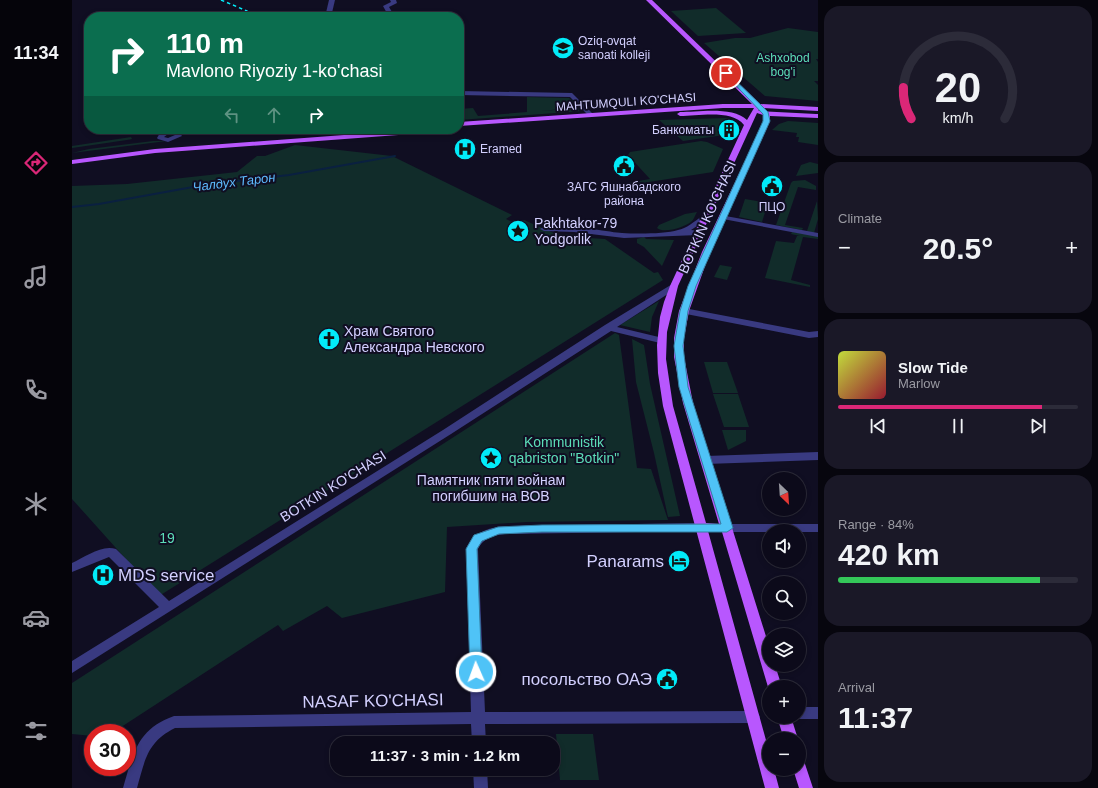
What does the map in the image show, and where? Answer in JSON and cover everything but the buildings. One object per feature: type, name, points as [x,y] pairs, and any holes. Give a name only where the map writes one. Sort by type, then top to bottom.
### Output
[{"type":"main road","points":[[649,0],[766,113]]},
{"type":"main road","points":[[747,94],[760,99],[818,104]]},
{"type":"main road","points":[[723,106],[738,102],[747,94]]},
{"type":"main road","name":"MAHTUMQULI KO'CHASI","points":[[464,128],[723,106],[818,109]]},
{"type":"main road","name":"BOTKIN KO'CHASI","points":[[758,106],[747,125],[674,286],[665,312],[660,337],[664,384],[668,406],[772,788]]},
{"type":"main road","name":"MAHTUMQULI KO'CHASI","points":[[464,124],[591,115],[766,113],[818,116]]},
{"type":"main road","name":"BOTKIN KO'CHASI","points":[[766,113],[765,125],[692,286],[684,311],[679,338],[679,357],[684,387],[773,680]]},
{"type":"main road","points":[[668,114],[732,114],[742,118],[747,125]]},
{"type":"main road","points":[[765,125],[780,118],[809,116]]},
{"type":"main road","points":[[72,157],[181,145],[330,134]]},
{"type":"main road","points":[[72,162],[160,151],[386,134]]},
{"type":"main road","points":[[722,180],[738,183]]},
{"type":"main road","points":[[660,337],[679,338]]},
{"type":"main road","points":[[701,527],[727,528]]},
{"type":"main road","points":[[802,776],[806,788]]},
{"type":"street","points":[[329,12],[332,0]]},
{"type":"street","points":[[389,12],[386,6],[394,3],[393,0]]},
{"type":"street","points":[[464,93],[572,95],[591,115]]},
{"type":"street","points":[[178,134],[181,145]]},
{"type":"street","points":[[723,217],[818,235]]},
{"type":"street","points":[[682,232],[705,218]]},
{"type":"street","points":[[544,229],[566,228],[624,236],[682,232],[698,233]]},
{"type":"street","name":"BOTKIN KO'CHASI","points":[[72,668],[448,432],[608,327],[674,286]]},
{"type":"street","points":[[684,311],[809,335],[818,334]]},
{"type":"street","points":[[608,327],[660,337]]},
{"type":"street","points":[[706,460],[818,456]]},
{"type":"street","points":[[479,736],[472,549],[478,538],[493,532],[505,530],[701,527]]},
{"type":"street","points":[[727,528],[818,528]]},
{"type":"street","points":[[72,568],[103,553],[112,552],[167,607]]},
{"type":"street","points":[[806,713],[818,713]]},
{"type":"street","name":"NASAF KO'CHASI","points":[[130,788],[143,748],[148,738],[161,728],[174,722],[478,718],[753,717]]},
{"type":"street","points":[[480,776],[481,788]]},
{"type":"green space","points":[[716,8],[746,33],[698,36],[671,11]]},
{"type":"green space","name":"Ashxobod bog'i","points":[[788,28],[818,32],[818,59],[816,59],[818,62],[818,81],[814,81],[818,85],[818,101],[765,96],[704,43],[735,38],[750,38]]},
{"type":"green space","points":[[527,97],[569,98],[582,107],[541,111],[582,108],[583,111],[464,120],[464,109],[473,108],[478,116],[527,112]]},
{"type":"green space","points":[[727,118],[735,121],[731,134],[683,141],[659,120]]},
{"type":"green space","points":[[788,121],[818,123],[818,145],[798,142],[799,137],[796,137],[797,133],[772,130],[779,124]]},
{"type":"green space","points":[[131,137],[132,139],[72,148],[72,146]]},
{"type":"green space","points":[[153,141],[167,141],[72,153],[89,149]]},
{"type":"green space","points":[[701,141],[723,149],[713,172],[617,187],[615,185],[650,179],[628,155],[630,152]]},
{"type":"green space","name":"19","points":[[295,145],[392,156],[512,215],[506,219],[516,224],[524,220],[556,234],[587,235],[589,238],[605,239],[654,273],[658,272],[663,280],[159,596],[72,499],[72,186],[127,184],[237,172],[257,156],[265,156]]},
{"type":"green space","points":[[810,162],[818,164],[818,173],[796,176],[801,165]]},
{"type":"green space","points":[[805,180],[816,186],[816,190],[798,187],[785,225],[803,228],[802,230],[776,225],[791,183],[793,181]]},
{"type":"green space","points":[[745,199],[768,203],[762,222],[739,217]]},
{"type":"green space","points":[[817,201],[818,219],[814,233],[807,231]]},
{"type":"green space","points":[[697,212],[692,221],[680,227],[670,230],[660,230],[657,228],[659,225],[685,214]]},
{"type":"green space","points":[[792,232],[818,236],[818,239],[803,237],[791,280],[810,285],[810,287],[765,278],[776,241],[794,243],[797,236],[800,236],[791,234]]},
{"type":"green space","points":[[644,237],[646,239],[674,240],[662,266],[644,247],[637,243],[637,239]]},
{"type":"green space","points":[[720,265],[732,267],[727,280],[714,277]]},
{"type":"green space","points":[[659,301],[652,317],[650,332],[620,325]]},
{"type":"green space","name":"Kommunistik qabriston \"Botkin\"","points":[[615,333],[619,335],[637,468],[651,469],[668,520],[527,522],[447,527],[445,592],[342,618],[327,606],[283,631],[278,625],[126,724],[84,724],[84,735],[72,734],[72,683]]},
{"type":"green space","points":[[632,339],[644,345],[650,384],[680,516],[668,517],[636,382]]},
{"type":"green space","points":[[704,362],[727,362],[738,393],[713,393]]},
{"type":"green space","points":[[713,394],[738,394],[749,427],[724,427]]},
{"type":"green space","points":[[722,430],[746,430],[746,441],[728,450]]},
{"type":"green space","points":[[556,734],[593,734],[599,780],[560,780],[560,736],[556,736]]},
{"type":"waterway","name":"Чалдух Тарон","points":[[72,207],[99,204],[204,185],[289,175],[395,156]]},
{"type":"railway","points":[[221,0],[248,12]]},
{"type":"place","name":"Oziq-ovqat sanoati kolleji","points":[[563,48]]},
{"type":"place","name":"Банкоматы","points":[[729,130]]},
{"type":"place","name":"Eramed","points":[[465,149]]},
{"type":"place","name":"ЗАГС Яшнабадского района","points":[[624,166]]},
{"type":"place","name":"ПЦО","points":[[772,186]]},
{"type":"place","name":"Pakhtakor-79 Yodgorlik","points":[[518,231]]},
{"type":"place","name":"Храм Святого Александра Невского","points":[[329,339]]},
{"type":"place","name":"Памятник пяти войнам погибшим на ВОВ","points":[[491,458]]},
{"type":"place","name":"Panarams","points":[[679,561]]},
{"type":"place","name":"MDS service","points":[[103,575]]},
{"type":"place","name":"посольство ОАЭ","points":[[667,679]]},
{"type":"route","points":[[476,672],[472,549],[474,542],[478,538],[498,531],[542,529],[670,527],[727,528],[688,403],[679,357],[679,338],[684,311],[692,286],[766,121],[766,113],[726,73]]}]
